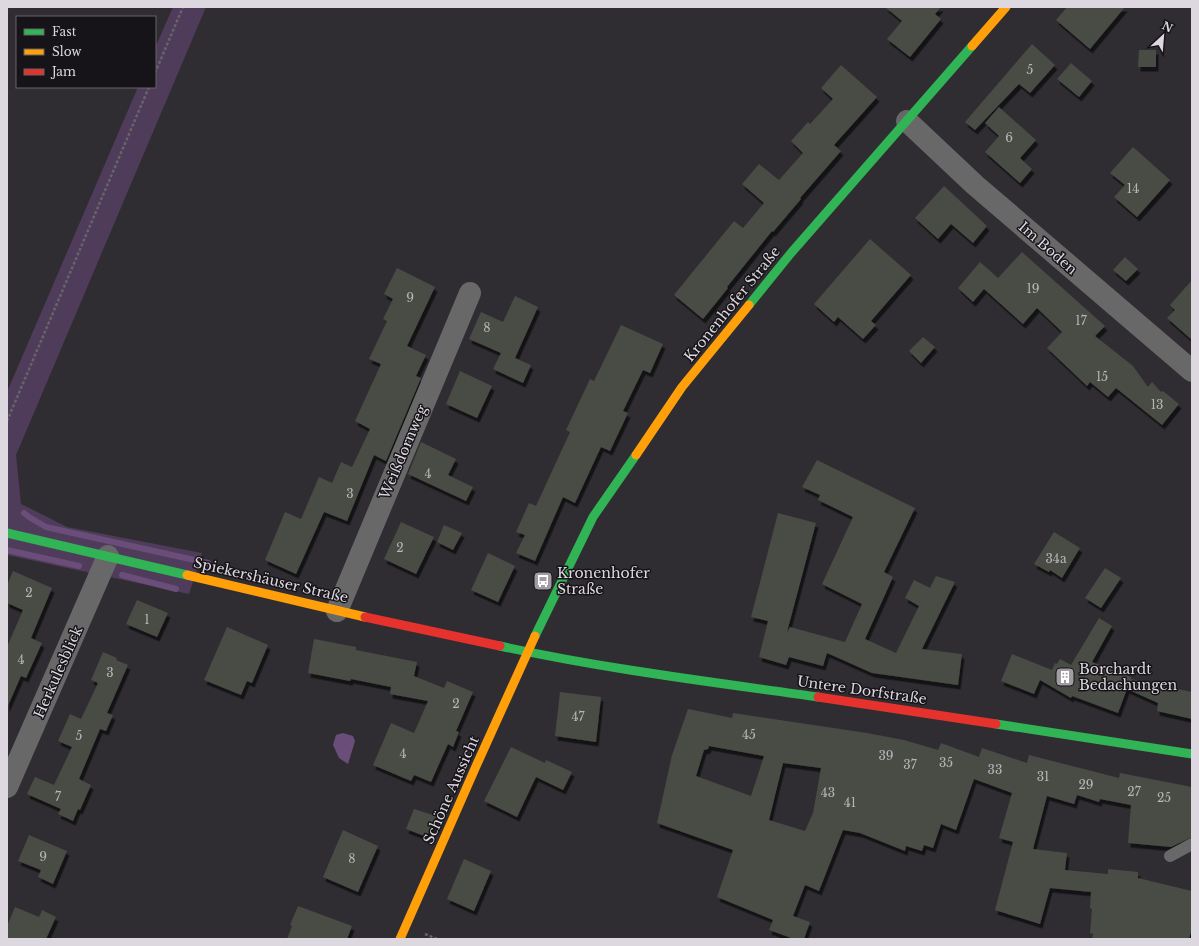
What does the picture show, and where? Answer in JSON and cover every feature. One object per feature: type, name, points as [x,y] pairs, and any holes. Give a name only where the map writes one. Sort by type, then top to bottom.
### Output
[{"type":"street","name":"Kronenhofer Straße","points":[[528,652],[593,517],[682,387],[791,253],[1006,7]]},
{"type":"street","name":"Im Boden","points":[[907,121],[975,186],[1192,371]]},
{"type":"street","name":"Weißdornweg","points":[[337,610],[470,293]]},
{"type":"street","name":"Spiekershäuser Straße","points":[[7,533],[337,610],[528,652]]},
{"type":"street","name":"Herkulesblick","points":[[7,787],[108,556]]},
{"type":"street","name":"Untere Dorfstraße","points":[[528,652],[636,670],[1192,754]]},
{"type":"street","name":"Schöne Aussicht","points":[[400,939],[528,652]]},
{"type":"lane","points":[[1170,856],[1192,844]]},
{"type":"path","points":[[156,71],[183,7]]},
{"type":"path","points":[[7,421],[149,88]]},
{"type":"shaded area","points":[[173,7],[206,7],[16,455],[21,504],[67,527],[202,553],[189,594],[7,555],[7,392],[138,88],[156,88],[156,46]]},
{"type":"shaded area","points":[[343,733],[353,736],[355,741],[348,764],[339,758],[333,745],[336,735]]},
{"type":"building","points":[[885,7],[941,7],[935,14],[941,19],[910,57],[887,39],[902,21]]},
{"type":"building","points":[[1067,7],[1125,7],[1090,49],[1056,20]]},
{"type":"building","points":[[1032,44],[1055,65],[1030,93],[1019,84],[975,130],[965,122]]},
{"type":"building","points":[[1139,50],[1156,50],[1156,67],[1138,67]]},
{"type":"building","points":[[1071,63],[1092,81],[1079,97],[1057,79]]},
{"type":"building","points":[[841,65],[877,97],[834,145],[841,151],[773,232],[772,231],[703,319],[674,295],[734,221],[743,228],[764,203],[742,184],[759,164],[779,180],[803,153],[791,141],[808,122],[810,124],[833,99],[821,88]]},
{"type":"building","points":[[999,107],[1036,140],[1020,158],[1032,169],[1020,183],[985,152],[999,136],[985,123]]},
{"type":"building","points":[[1133,147],[1170,180],[1137,217],[1114,197],[1125,185],[1110,173]]},
{"type":"building","points":[[944,186],[987,226],[973,243],[951,224],[938,239],[915,218]]},
{"type":"building","points":[[870,239],[911,275],[871,321],[876,325],[863,339],[838,317],[834,322],[814,304]]},
{"type":"building","points":[[1022,252],[1105,326],[1095,336],[1133,366],[1148,387],[1152,382],[1161,392],[1163,391],[1179,404],[1162,425],[1116,388],[1108,397],[1090,382],[1087,386],[1047,348],[1062,332],[1037,308],[1023,324],[984,289],[973,302],[958,288],[980,262],[998,278]]},
{"type":"building","points":[[1125,257],[1138,269],[1126,281],[1113,270]]},
{"type":"building","points":[[397,268],[435,287],[407,346],[426,355],[416,376],[421,378],[386,461],[374,455],[347,521],[324,512],[296,574],[265,560],[285,512],[301,519],[319,477],[332,483],[341,462],[352,467],[370,429],[355,421],[381,364],[369,359],[387,321],[383,319],[393,299],[384,294]]},
{"type":"building","points":[[1192,280],[1192,340],[1167,318],[1175,310],[1170,305]]},
{"type":"building","points":[[515,296],[538,307],[515,358],[531,365],[523,383],[493,369],[501,353],[469,339],[481,312],[503,322]]},
{"type":"building","points":[[621,325],[663,344],[650,373],[643,370],[623,411],[628,413],[610,451],[601,447],[575,503],[563,497],[535,561],[516,553],[525,535],[516,532],[529,503],[536,506],[570,432],[566,430],[590,379],[594,381]]},
{"type":"building","points":[[923,337],[935,347],[921,363],[909,351]]},
{"type":"building","points":[[460,371],[492,386],[477,418],[446,404]]},
{"type":"building","points":[[421,442],[456,459],[448,475],[473,487],[466,501],[408,474]]},
{"type":"building","points":[[817,460],[915,508],[884,572],[893,577],[865,639],[896,653],[919,606],[905,598],[914,580],[930,588],[936,576],[955,582],[922,649],[962,654],[958,685],[872,673],[827,653],[823,666],[789,657],[786,665],[759,657],[768,621],[751,617],[778,513],[816,523],[787,632],[790,627],[845,642],[862,604],[822,584],[853,517],[818,500],[820,495],[802,487]]},
{"type":"building","points":[[401,522],[434,537],[416,574],[384,559]]},
{"type":"building","points":[[444,525],[462,533],[453,550],[437,542]]},
{"type":"building","points":[[1054,532],[1080,548],[1062,578],[1050,570],[1049,572],[1034,564]]},
{"type":"building","points":[[488,553],[515,566],[498,602],[471,590]]},
{"type":"building","points":[[1105,568],[1121,578],[1101,608],[1085,598]]},
{"type":"building","points":[[13,571],[52,588],[31,638],[42,643],[26,678],[21,676],[7,708],[7,647],[23,610],[7,603],[7,585]]},
{"type":"building","points":[[137,600],[168,613],[157,637],[126,624]]},
{"type":"building","points":[[1099,618],[1112,626],[1092,662],[1131,677],[1131,679],[1192,692],[1192,719],[1157,711],[1158,703],[1127,689],[1118,713],[1072,696],[1071,698],[1040,680],[1034,694],[1001,681],[1012,654],[1052,670],[1055,663],[1057,664],[1060,659],[1071,665]]},
{"type":"building","points":[[227,627],[268,645],[252,683],[247,681],[241,695],[204,680]]},
{"type":"building","points":[[314,639],[356,647],[356,650],[417,662],[414,676],[444,688],[447,681],[473,692],[456,731],[459,732],[453,747],[448,744],[431,782],[414,775],[411,781],[373,765],[391,723],[414,733],[428,701],[390,694],[391,687],[351,679],[350,681],[308,673]]},
{"type":"building","points":[[103,652],[128,665],[107,713],[113,715],[106,731],[100,729],[79,779],[91,785],[80,810],[78,809],[73,821],[58,814],[61,809],[27,794],[35,777],[54,785],[72,747],[58,741],[70,714],[81,719],[98,683],[91,680]]},
{"type":"building","points":[[560,692],[601,697],[596,742],[555,736]]},
{"type":"building","points":[[688,709],[732,718],[733,713],[867,733],[904,740],[938,750],[941,743],[979,757],[982,748],[1027,763],[1029,755],[1119,778],[1120,773],[1192,787],[1192,837],[1171,847],[1128,843],[1131,805],[1100,799],[1099,802],[1077,795],[1074,804],[1047,796],[1033,849],[1067,853],[1065,870],[1108,874],[1108,869],[1138,872],[1138,878],[1192,891],[1192,928],[1189,939],[1092,939],[1093,934],[1090,933],[1092,909],[1090,908],[1091,892],[1050,888],[1040,924],[995,910],[1013,842],[999,838],[1012,793],[974,779],[956,830],[941,824],[933,848],[924,845],[922,851],[906,846],[905,851],[860,833],[843,830],[819,891],[805,885],[793,916],[810,922],[804,939],[794,939],[769,930],[773,920],[717,897],[733,850],[657,823],[672,755]],"holes":[[[709,746],[764,756],[751,796],[696,776],[704,750],[708,749]],[[783,763],[821,768],[813,813],[805,831],[769,820]]]},
{"type":"building","points":[[511,747],[545,763],[546,760],[572,772],[563,790],[536,777],[517,817],[484,801]]},
{"type":"building","points":[[414,809],[436,816],[427,837],[406,829]]},
{"type":"building","points":[[343,830],[378,846],[358,892],[323,877]]},
{"type":"building","points":[[29,835],[67,851],[53,884],[38,877],[41,870],[18,861]]},
{"type":"building","points":[[464,859],[491,871],[474,911],[447,899]]},
{"type":"building","points":[[298,906],[352,926],[347,939],[287,939],[292,926],[290,925]]},
{"type":"building","points":[[15,907],[39,917],[42,910],[56,917],[46,939],[7,939],[7,926]]},
{"type":"waterway","points":[[24,513],[46,527],[208,563]]},
{"type":"waterway","points":[[7,550],[79,566]]},
{"type":"waterway","points":[[122,575],[176,589]]},
{"type":"traffic: fast","points":[[749,305],[791,253],[972,46]]},
{"type":"traffic: fast","points":[[535,636],[593,517],[636,455]]},
{"type":"traffic: fast","points":[[7,533],[187,575]]},
{"type":"traffic: fast","points":[[500,646],[579,662],[818,697]]},
{"type":"traffic: fast","points":[[996,724],[1192,754]]},
{"type":"traffic: slow","points":[[972,46],[1006,7]]},
{"type":"traffic: slow","points":[[636,455],[682,387],[749,305]]},
{"type":"traffic: slow","points":[[187,575],[365,617]]},
{"type":"traffic: slow","points":[[400,939],[535,636]]},
{"type":"traffic: jam","points":[[365,617],[500,646]]},
{"type":"traffic: jam","points":[[818,697],[996,724]]},
{"type":"place","name":"Kronenhofer Straße","points":[[543,581]]},
{"type":"place","name":"Borchardt Bedachungen","points":[[1065,677]]}]
